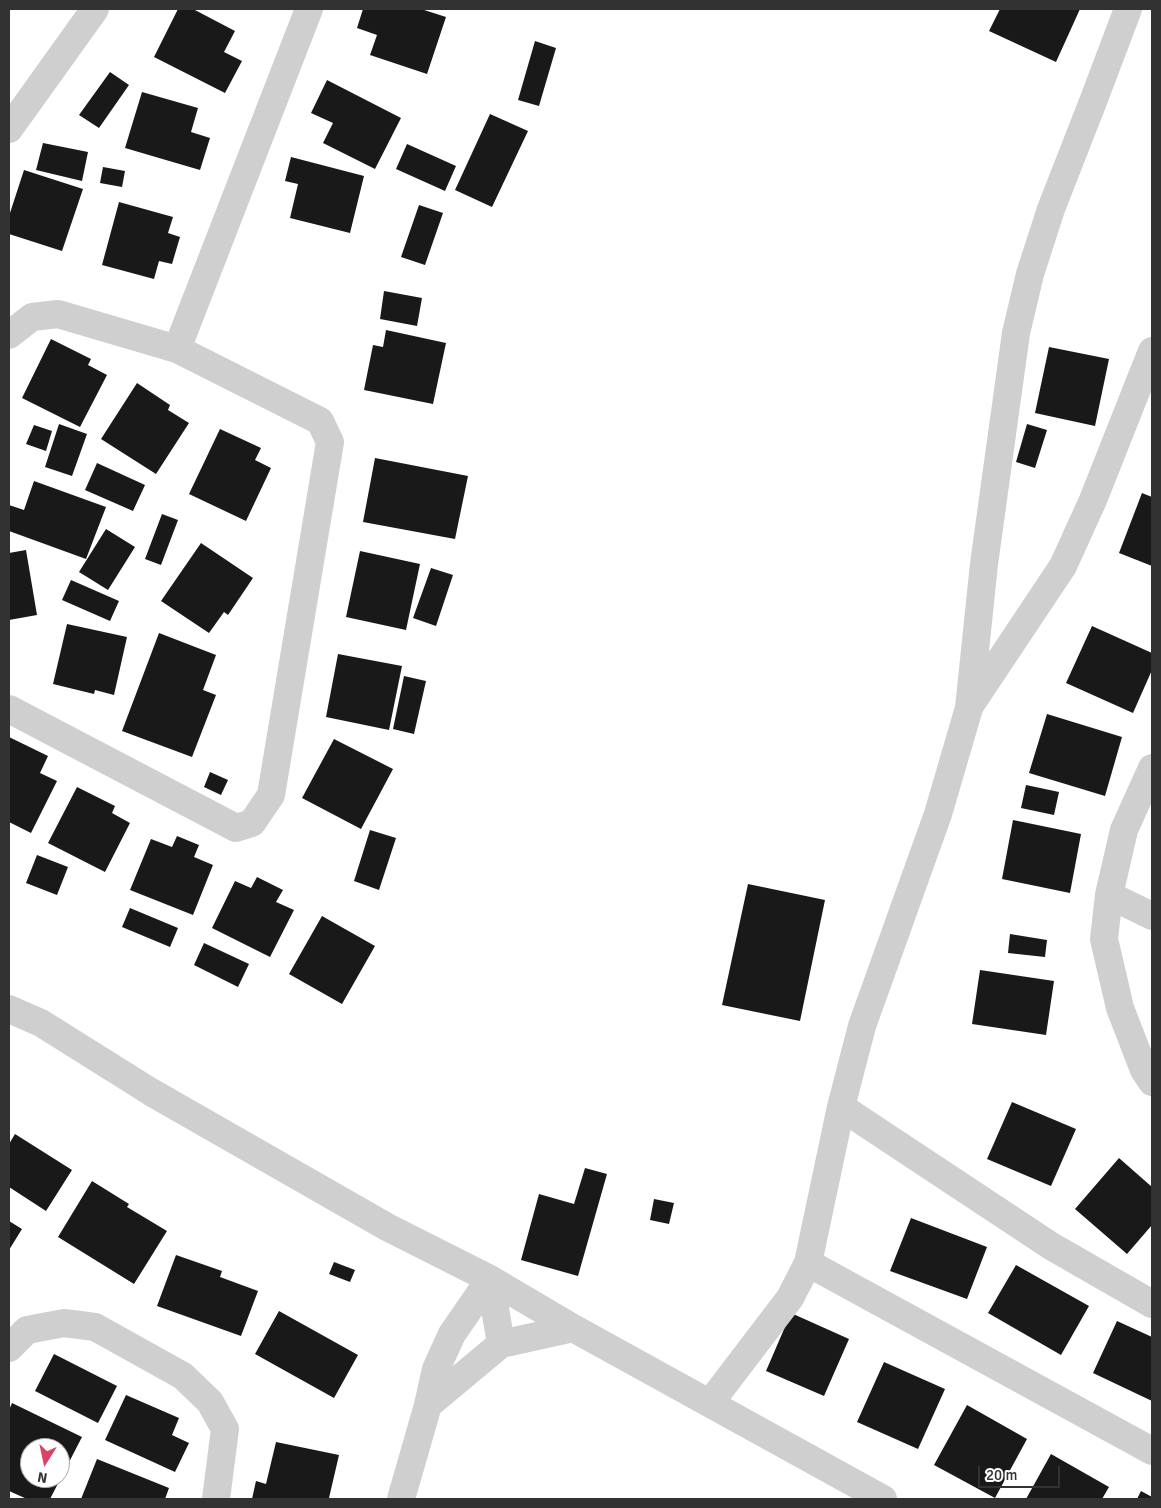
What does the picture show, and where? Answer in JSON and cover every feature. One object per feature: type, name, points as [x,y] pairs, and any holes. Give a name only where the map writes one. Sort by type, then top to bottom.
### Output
[{"type":"street","points":[[9,129],[95,9]]},
{"type":"street","points":[[177,348],[309,9]]},
{"type":"street","points":[[710,1403],[790,1298],[808,1263],[841,1107],[862,1026],[938,814],[968,708],[984,564],[1016,333],[1030,274],[1051,209],[1128,9]]},
{"type":"street","points":[[9,335],[32,317],[58,314],[177,348],[320,421],[330,442],[271,795],[252,823],[236,828],[9,709]]},
{"type":"street","points":[[968,708],[1063,566],[1093,500],[1152,352]]},
{"type":"street","points":[[1152,768],[1124,830],[1109,895],[1104,939],[1120,1008],[1144,1070],[1152,1082]]},
{"type":"street","points":[[1109,895],[1152,916]]},
{"type":"street","points":[[9,1009],[41,1023],[151,1092],[387,1227],[490,1279],[573,1328],[883,1499]]},
{"type":"street","points":[[841,1107],[1051,1246],[1152,1304]]},
{"type":"street","points":[[808,1263],[1152,1451]]},
{"type":"street","points":[[490,1279],[501,1344]]},
{"type":"street","points":[[401,1499],[428,1405],[436,1369],[452,1334],[490,1279]]},
{"type":"street","points":[[9,1348],[27,1330],[64,1323],[96,1327],[183,1376],[210,1402],[225,1429],[216,1499]]},
{"type":"street","points":[[428,1405],[501,1344],[573,1328]]},
{"type":"building","points":[[178,9],[193,9],[235,31],[224,52],[242,61],[225,93],[154,57]]},
{"type":"building","points":[[363,9],[421,9],[446,17],[427,74],[370,55],[377,35],[357,28]]},
{"type":"building","points":[[1000,9],[1080,9],[1056,62],[989,31]]},
{"type":"building","points":[[535,41],[556,48],[539,106],[518,100]]},
{"type":"building","points":[[110,72],[129,85],[99,128],[79,115]]},
{"type":"building","points":[[327,80],[401,118],[375,169],[323,143],[333,123],[311,113]]},
{"type":"building","points":[[142,92],[198,108],[191,132],[210,138],[200,170],[125,148]]},
{"type":"building","points":[[490,114],[528,131],[492,207],[455,190]]},
{"type":"building","points":[[43,143],[88,152],[82,181],[36,170]]},
{"type":"building","points":[[407,144],[456,166],[445,191],[396,169]]},
{"type":"building","points":[[291,157],[364,176],[350,233],[290,218],[298,184],[285,181]]},
{"type":"building","points":[[103,167],[125,171],[122,187],[100,183]]},
{"type":"building","points":[[24,170],[83,189],[62,251],[9,234],[9,216]]},
{"type":"building","points":[[119,202],[173,217],[168,233],[180,237],[172,264],[159,261],[154,279],[102,265]]},
{"type":"building","points":[[419,205],[443,213],[425,265],[401,257]]},
{"type":"building","points":[[384,291],[422,298],[417,326],[380,319]]},
{"type":"building","points":[[386,330],[446,343],[433,404],[364,390],[373,345],[383,347]]},
{"type":"building","points":[[51,339],[91,359],[88,365],[107,375],[80,427],[22,398]]},
{"type":"building","points":[[1049,347],[1109,359],[1095,426],[1035,413]]},
{"type":"building","points":[[137,383],[170,405],[168,410],[189,423],[156,474],[101,439]]},
{"type":"building","points":[[59,424],[87,434],[72,476],[45,467]]},
{"type":"building","points":[[1027,424],[1047,430],[1035,468],[1016,462]]},
{"type":"building","points":[[34,425],[52,431],[46,451],[26,444]]},
{"type":"building","points":[[220,429],[261,448],[255,460],[271,468],[246,521],[189,494]]},
{"type":"building","points":[[375,458],[468,476],[455,539],[363,522]]},
{"type":"building","points":[[97,463],[145,485],[133,511],[85,490]]},
{"type":"building","points":[[34,481],[106,507],[86,559],[9,531],[9,505],[24,510]]},
{"type":"building","points":[[1142,493],[1152,497],[1152,566],[1119,553]]},
{"type":"building","points":[[162,514],[178,520],[161,565],[145,559]]},
{"type":"building","points":[[106,529],[135,547],[108,590],[79,572]]},
{"type":"building","points":[[201,543],[253,578],[228,615],[224,612],[209,633],[161,601]]},
{"type":"building","points":[[26,550],[37,615],[9,620],[9,553]]},
{"type":"building","points":[[360,551],[420,564],[406,630],[346,617]]},
{"type":"building","points":[[431,568],[453,575],[436,626],[413,618]]},
{"type":"building","points":[[71,580],[119,601],[110,621],[62,600]]},
{"type":"building","points":[[67,624],[127,637],[114,695],[95,690],[94,694],[53,684]]},
{"type":"building","points":[[1092,626],[1152,653],[1152,670],[1133,713],[1066,683]]},
{"type":"building","points":[[159,633],[216,655],[203,690],[216,695],[192,757],[122,731]]},
{"type":"building","points":[[338,654],[402,666],[389,730],[326,717]]},
{"type":"building","points":[[404,676],[426,681],[414,734],[393,729]]},
{"type":"building","points":[[1047,714],[1122,737],[1105,796],[1029,773]]},
{"type":"building","points":[[9,737],[48,756],[40,773],[57,781],[31,833],[9,822]]},
{"type":"building","points":[[334,739],[393,769],[361,829],[302,798]]},
{"type":"building","points":[[210,772],[228,780],[221,795],[204,787]]},
{"type":"building","points":[[1026,785],[1059,792],[1054,815],[1021,808]]},
{"type":"building","points":[[77,787],[115,806],[112,813],[130,823],[105,872],[48,843]]},
{"type":"building","points":[[1013,820],[1081,834],[1070,893],[1002,879]]},
{"type":"building","points":[[370,830],[396,838],[379,890],[354,881]]},
{"type":"building","points":[[177,836],[199,845],[194,857],[213,865],[193,915],[130,890],[151,839],[172,847]]},
{"type":"building","points":[[37,855],[68,867],[57,895],[26,883]]},
{"type":"building","points":[[257,877],[283,890],[276,902],[294,910],[270,957],[212,928],[235,881],[251,888]]},
{"type":"building","points":[[748,884],[825,900],[800,1021],[722,1005]]},
{"type":"building","points":[[130,908],[178,928],[170,947],[122,927]]},
{"type":"building","points":[[322,916],[375,946],[342,1004],[289,974]]},
{"type":"building","points":[[1010,934],[1047,940],[1045,957],[1008,953]]},
{"type":"building","points":[[204,943],[249,964],[238,987],[194,965]]},
{"type":"building","points":[[980,970],[1054,981],[1046,1035],[972,1024]]},
{"type":"building","points":[[1012,1102],[1076,1129],[1051,1186],[987,1159]]},
{"type":"building","points":[[15,1134],[72,1170],[46,1211],[9,1187],[9,1144]]},
{"type":"building","points":[[1119,1158],[1152,1187],[1152,1225],[1127,1254],[1075,1209]]},
{"type":"building","points":[[585,1168],[607,1174],[578,1276],[521,1260],[539,1194],[574,1204]]},
{"type":"building","points":[[92,1181],[129,1204],[127,1207],[167,1231],[134,1284],[58,1237]]},
{"type":"building","points":[[654,1199],[674,1203],[669,1224],[650,1220]]},
{"type":"building","points":[[911,1218],[987,1247],[967,1299],[890,1271]]},
{"type":"building","points":[[9,1221],[22,1229],[9,1250]]},
{"type":"building","points":[[176,1255],[222,1271],[220,1277],[258,1291],[241,1336],[157,1306]]},
{"type":"building","points":[[334,1262],[355,1270],[350,1282],[329,1274]]},
{"type":"building","points":[[1016,1265],[1089,1306],[1061,1355],[988,1313]]},
{"type":"building","points":[[279,1311],[358,1355],[334,1398],[255,1354]]},
{"type":"building","points":[[791,1313],[849,1339],[824,1396],[766,1371]]},
{"type":"building","points":[[1117,1321],[1152,1337],[1152,1401],[1093,1373]]},
{"type":"building","points":[[54,1354],[117,1386],[98,1423],[35,1391]]},
{"type":"building","points":[[884,1362],[945,1389],[918,1449],[857,1422]]},
{"type":"building","points":[[126,1395],[179,1418],[172,1435],[189,1443],[175,1472],[105,1440]]},
{"type":"building","points":[[12,1403],[82,1437],[70,1460],[70,1438],[20,1438],[20,1488],[56,1488],[50,1499],[27,1499],[9,1491],[9,1410]]},
{"type":"building","points":[[967,1405],[1027,1439],[995,1498],[934,1465]]},
{"type":"building","points":[[276,1442],[339,1455],[329,1498],[252,1499],[256,1481],[266,1484]]},
{"type":"building","points":[[1051,1454],[1109,1487],[1102,1499],[1026,1499]]},
{"type":"building","points":[[97,1459],[169,1488],[165,1499],[81,1499]]},
{"type":"building","points":[[1141,1491],[1152,1497],[1152,1499],[1137,1499]]}]
